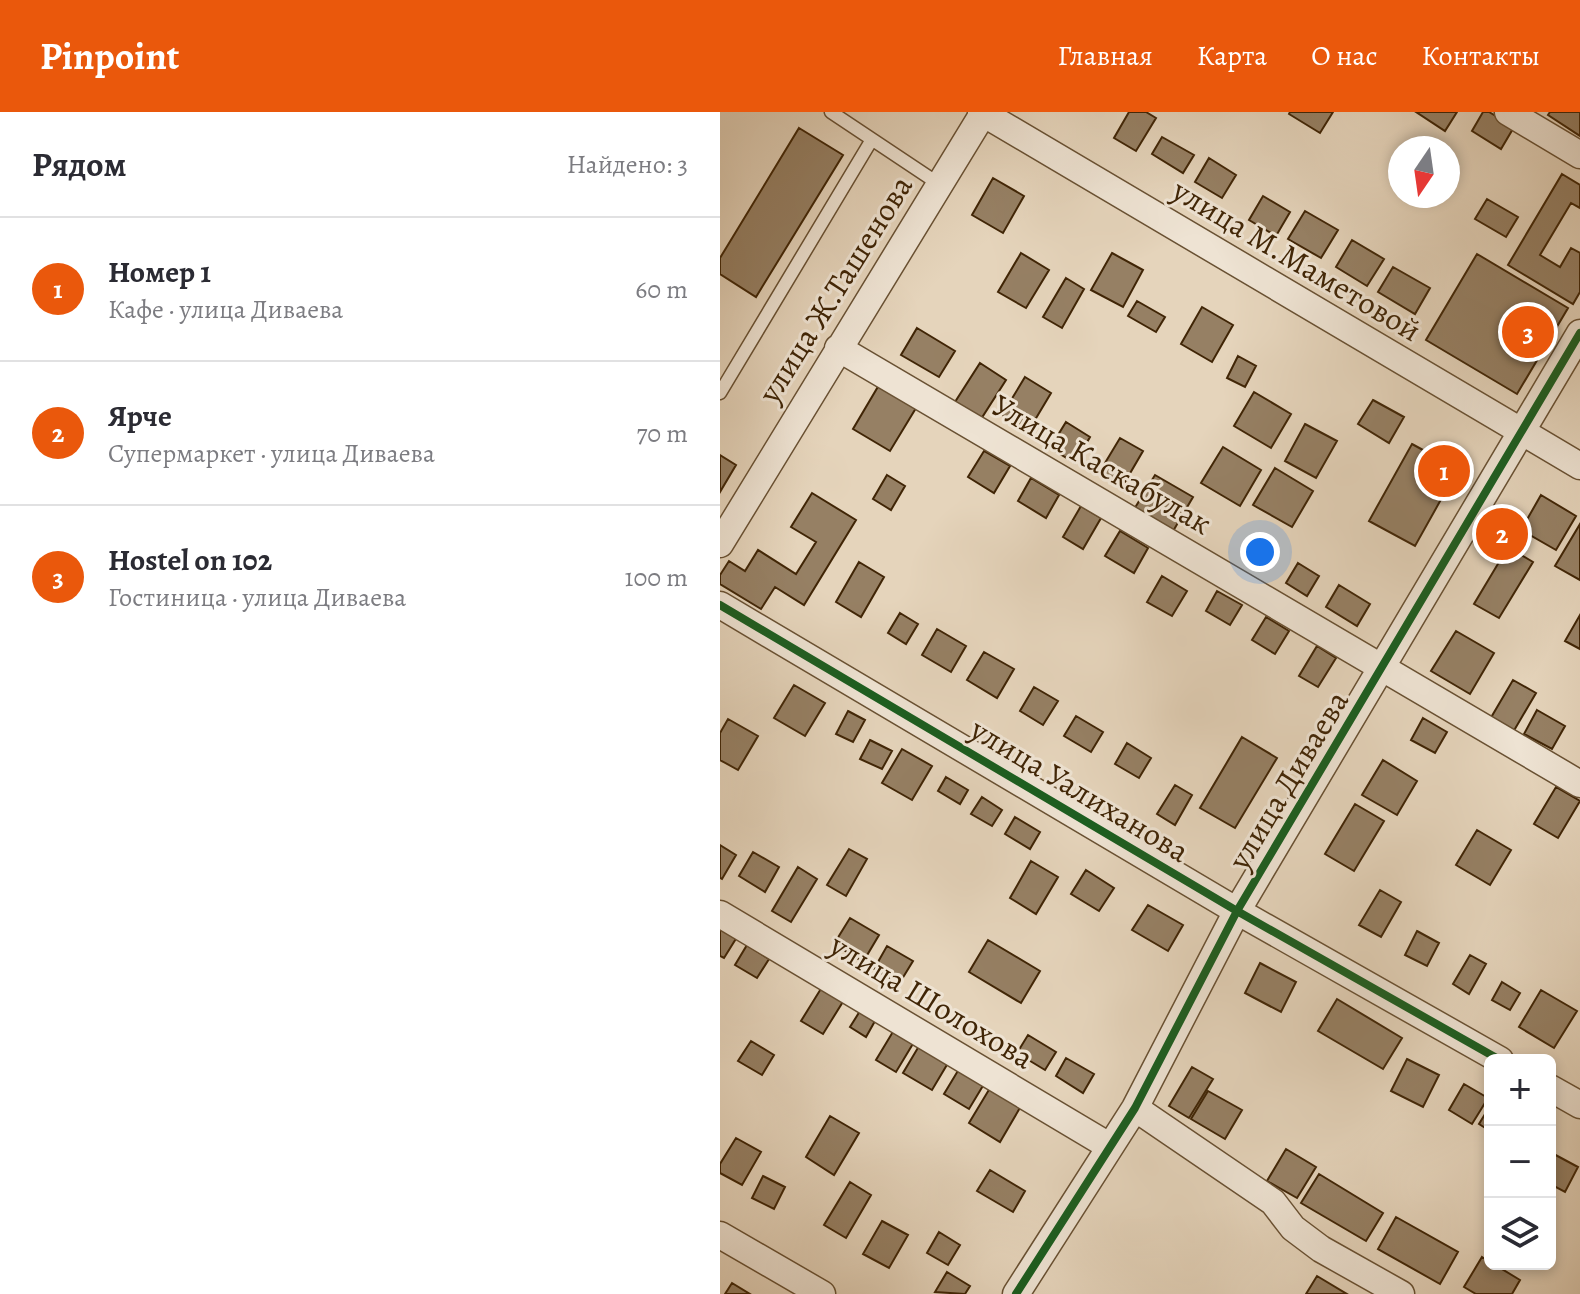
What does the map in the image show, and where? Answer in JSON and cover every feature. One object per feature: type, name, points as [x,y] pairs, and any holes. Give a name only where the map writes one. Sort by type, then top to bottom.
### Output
[{"type":"street","name":"улица Ж.Ташенова","points":[[720,544],[983,112]]},
{"type":"street","name":"улица М.Маметовой","points":[[983,112],[1580,466]]},
{"type":"street","points":[[1508,112],[1580,155]]},
{"type":"street","name":"улица Диваева","points":[[1016,1294],[1135,1108],[1237,911],[1384,668],[1580,333]]},
{"type":"street","name":"Улица Каскабулак","points":[[838,348],[1580,784]]},
{"type":"street","name":"улица Уалиханова","points":[[720,605],[1237,911],[1489,1054]]},
{"type":"street","name":"улица Шолохова","points":[[720,914],[1109,1146]]},
{"type":"street","points":[[1556,1091],[1580,1105]]},
{"type":"street","points":[[1135,1108],[1273,1202],[1293,1228],[1321,1249],[1401,1294]]},
{"type":"street","points":[[720,1235],[822,1294]]},
{"type":"lane","points":[[831,112],[939,184]]},
{"type":"lane","points":[[720,393],[871,141]]},
{"type":"building","points":[[1129,112],[1146,112],[1156,118],[1136,151],[1114,138]]},
{"type":"building","points":[[1290,112],[1333,112],[1320,133]]},
{"type":"building","points":[[1416,112],[1457,112],[1445,131]]},
{"type":"building","points":[[1483,112],[1489,112],[1514,127],[1501,149],[1472,131]]},
{"type":"building","points":[[1550,112],[1580,112],[1580,136],[1548,115]]},
{"type":"building","points":[[799,128],[843,155],[756,297],[720,274],[720,258]]},
{"type":"building","points":[[1162,137],[1194,155],[1183,173],[1152,154]]},
{"type":"building","points":[[1209,158],[1236,175],[1222,198],[1195,182]]},
{"type":"building","points":[[1562,174],[1580,185],[1580,208],[1571,203],[1540,255],[1560,267],[1571,248],[1580,253],[1580,292],[1573,304],[1508,265]]},
{"type":"building","points":[[993,178],[1024,196],[1003,233],[972,215]]},
{"type":"building","points":[[1263,196],[1290,212],[1276,236],[1249,220]]},
{"type":"building","points":[[1487,199],[1518,217],[1506,237],[1475,219]]},
{"type":"building","points":[[1305,211],[1338,230],[1321,258],[1288,239]]},
{"type":"building","points":[[1352,240],[1384,259],[1367,286],[1336,267]]},
{"type":"building","points":[[1021,253],[1049,270],[1026,308],[998,292]]},
{"type":"building","points":[[1112,253],[1143,270],[1123,307],[1091,290]]},
{"type":"building","points":[[1477,254],[1568,308],[1517,394],[1426,340]]},
{"type":"building","points":[[1393,267],[1430,288],[1415,314],[1378,292]]},
{"type":"building","points":[[1066,278],[1084,289],[1062,328],[1043,317]]},
{"type":"building","points":[[1137,301],[1165,317],[1156,332],[1128,316]]},
{"type":"building","points":[[1202,307],[1233,325],[1212,362],[1181,344]]},
{"type":"building","points":[[917,328],[955,351],[939,377],[901,355]]},
{"type":"building","points":[[1238,356],[1256,366],[1245,387],[1227,378]]},
{"type":"building","points":[[980,363],[1006,380],[981,419],[955,402]]},
{"type":"building","points":[[1025,377],[1051,393],[1029,430],[1002,415]]},
{"type":"building","points":[[879,385],[916,408],[890,451],[853,429]]},
{"type":"building","points":[[1254,392],[1291,414],[1271,448],[1234,426]]},
{"type":"building","points":[[1373,400],[1404,417],[1389,443],[1358,424]]},
{"type":"building","points":[[1066,422],[1090,437],[1075,463],[1050,448]]},
{"type":"building","points":[[1305,424],[1337,441],[1316,478],[1285,461]]},
{"type":"building","points":[[1120,438],[1143,451],[1122,487],[1099,473]]},
{"type":"building","points":[[1412,444],[1458,469],[1415,546],[1369,521]]},
{"type":"building","points":[[1223,447],[1261,470],[1240,506],[1201,483]]},
{"type":"building","points":[[984,451],[1010,466],[994,493],[968,477]]},
{"type":"building","points":[[720,455],[736,465],[720,492]]},
{"type":"building","points":[[1275,468],[1313,491],[1292,527],[1253,505]]},
{"type":"building","points":[[887,475],[905,486],[891,510],[873,499]]},
{"type":"building","points":[[1155,475],[1193,497],[1172,533],[1133,511]]},
{"type":"building","points":[[1031,478],[1059,495],[1046,518],[1018,501]]},
{"type":"building","points":[[812,493],[856,520],[804,605],[775,587],[761,609],[720,584],[720,575],[729,561],[745,571],[758,550],[796,574],[816,542],[791,527]]},
{"type":"building","points":[[1541,495],[1576,516],[1556,550],[1521,530]]},
{"type":"building","points":[[1081,506],[1101,518],[1083,549],[1063,537]]},
{"type":"building","points":[[1580,524],[1580,580],[1555,566]]},
{"type":"building","points":[[1120,531],[1148,548],[1134,573],[1105,556]]},
{"type":"building","points":[[1508,547],[1533,562],[1499,618],[1474,604]]},
{"type":"building","points":[[859,562],[884,577],[861,617],[836,602]]},
{"type":"building","points":[[1298,563],[1319,576],[1307,596],[1286,583]]},
{"type":"building","points":[[1162,576],[1187,591],[1172,616],[1147,602]]},
{"type":"building","points":[[1339,585],[1370,604],[1357,626],[1326,607]]},
{"type":"building","points":[[1217,591],[1242,605],[1230,625],[1206,611]]},
{"type":"building","points":[[900,613],[918,624],[906,644],[888,633]]},
{"type":"building","points":[[1580,615],[1580,649],[1565,641]]},
{"type":"building","points":[[1266,617],[1289,631],[1275,654],[1252,640]]},
{"type":"building","points":[[937,629],[966,646],[951,672],[922,655]]},
{"type":"building","points":[[1456,631],[1494,653],[1470,694],[1431,671]]},
{"type":"building","points":[[1317,646],[1336,658],[1318,687],[1299,676]]},
{"type":"building","points":[[984,652],[1014,669],[997,698],[967,680]]},
{"type":"building","points":[[1513,680],[1536,693],[1512,734],[1489,721]]},
{"type":"building","points":[[794,685],[825,703],[805,736],[774,718]]},
{"type":"building","points":[[1034,687],[1058,701],[1043,725],[1020,711]]},
{"type":"building","points":[[1537,710],[1565,726],[1552,749],[1524,734]]},
{"type":"building","points":[[848,711],[865,720],[853,742],[836,734]]},
{"type":"building","points":[[1076,716],[1103,732],[1091,752],[1064,736]]},
{"type":"building","points":[[1423,718],[1447,732],[1435,753],[1411,740]]},
{"type":"building","points":[[728,719],[758,736],[738,770],[720,760],[720,733]]},
{"type":"building","points":[[1242,737],[1277,758],[1235,828],[1200,808]]},
{"type":"building","points":[[870,740],[892,751],[882,769],[860,759]]},
{"type":"building","points":[[1127,743],[1151,758],[1139,778],[1115,764]]},
{"type":"building","points":[[902,749],[932,766],[912,800],[882,783]]},
{"type":"building","points":[[1383,760],[1417,781],[1397,815],[1362,795]]},
{"type":"building","points":[[946,777],[968,790],[960,804],[938,791]]},
{"type":"building","points":[[1175,785],[1192,795],[1175,825],[1157,814]]},
{"type":"building","points":[[1556,787],[1580,801],[1558,838],[1534,824]]},
{"type":"building","points":[[982,797],[1002,810],[992,826],[971,814]]},
{"type":"building","points":[[1355,804],[1384,821],[1354,871],[1325,854]]},
{"type":"building","points":[[1015,817],[1040,832],[1030,849],[1005,834]]},
{"type":"building","points":[[1477,830],[1511,850],[1490,885],[1456,865]]},
{"type":"building","points":[[720,845],[736,855],[722,879],[720,878]]},
{"type":"building","points":[[849,849],[867,859],[846,896],[827,885]]},
{"type":"building","points":[[753,852],[779,867],[765,892],[739,876]]},
{"type":"building","points":[[1031,861],[1058,877],[1036,914],[1010,898]]},
{"type":"building","points":[[798,867],[817,879],[791,922],[772,911]]},
{"type":"building","points":[[1086,870],[1114,888],[1099,911],[1071,894]]},
{"type":"building","points":[[1380,890],[1401,902],[1381,937],[1359,925]]},
{"type":"building","points":[[1148,905],[1183,925],[1168,951],[1132,930]]},
{"type":"building","points":[[850,918],[879,935],[863,962],[834,944]]},
{"type":"building","points":[[720,927],[737,937],[724,958],[720,956]]},
{"type":"building","points":[[1417,931],[1439,943],[1427,966],[1405,955]]},
{"type":"building","points":[[988,940],[1040,971],[1021,1003],[969,972]]},
{"type":"building","points":[[747,945],[769,959],[757,978],[735,965]]},
{"type":"building","points":[[887,946],[913,961],[899,984],[874,969]]},
{"type":"building","points":[[1470,955],[1486,964],[1469,994],[1453,984]]},
{"type":"building","points":[[1260,963],[1296,982],[1281,1012],[1245,993]]},
{"type":"building","points":[[1502,982],[1520,993],[1510,1010],[1492,1000]]},
{"type":"building","points":[[822,987],[844,1000],[823,1034],[801,1021]]},
{"type":"building","points":[[1541,990],[1577,1011],[1554,1048],[1519,1027]]},
{"type":"building","points":[[1337,999],[1402,1038],[1383,1069],[1318,1031]]},
{"type":"building","points":[[860,1011],[875,1021],[866,1037],[850,1027]]},
{"type":"building","points":[[894,1030],[914,1042],[896,1072],[876,1060]]},
{"type":"building","points":[[1028,1035],[1056,1052],[1045,1070],[1017,1053]]},
{"type":"building","points":[[751,1041],[774,1055],[762,1075],[738,1061]]},
{"type":"building","points":[[919,1046],[948,1063],[932,1090],[903,1073]]},
{"type":"building","points":[[1066,1058],[1094,1074],[1083,1093],[1056,1076]]},
{"type":"building","points":[[1407,1059],[1439,1075],[1423,1107],[1391,1091]]},
{"type":"building","points":[[1192,1067],[1213,1079],[1189,1118],[1169,1106]]},
{"type":"building","points":[[959,1069],[984,1084],[969,1109],[944,1094]]},
{"type":"building","points":[[1464,1084],[1484,1096],[1484,1104],[1472,1124],[1449,1110]]},
{"type":"building","points":[[990,1088],[1021,1106],[1000,1142],[969,1123]]},
{"type":"building","points":[[1208,1091],[1242,1110],[1225,1139],[1191,1119]]},
{"type":"building","points":[[830,1116],[859,1133],[834,1175],[806,1157]]},
{"type":"building","points":[[736,1138],[761,1152],[742,1185],[720,1173],[720,1164]]},
{"type":"building","points":[[1286,1149],[1316,1167],[1297,1198],[1267,1181]]},
{"type":"building","points":[[1556,1155],[1578,1167],[1565,1192],[1556,1187]]},
{"type":"building","points":[[990,1170],[1025,1191],[1013,1212],[977,1191]]},
{"type":"building","points":[[1319,1174],[1383,1213],[1366,1241],[1301,1203]]},
{"type":"building","points":[[763,1176],[785,1187],[774,1209],[752,1198]]},
{"type":"building","points":[[850,1182],[871,1195],[846,1238],[824,1225]]},
{"type":"building","points":[[1396,1217],[1458,1252],[1440,1284],[1378,1249]]},
{"type":"building","points":[[882,1221],[908,1235],[889,1268],[863,1254]]},
{"type":"building","points":[[939,1232],[960,1245],[948,1265],[927,1253]]},
{"type":"building","points":[[1482,1257],[1484,1270],[1503,1270],[1520,1280],[1512,1294],[1476,1294],[1464,1287]]},
{"type":"building","points":[[947,1272],[970,1286],[965,1294],[935,1292]]},
{"type":"building","points":[[1317,1276],[1347,1294],[1306,1294]]},
{"type":"building","points":[[732,1283],[750,1294],[725,1294]]},
{"type":"cycle path","points":[[1016,1294],[1135,1108],[1237,911],[1580,333]]},
{"type":"cycle path","points":[[720,605],[1237,911],[1489,1054]]},
{"type":"place","name":"Hostel on 102","points":[[1528,332]]},
{"type":"place","name":"Номер 1","points":[[1444,471]]},
{"type":"place","name":"Ярче","points":[[1502,534]]}]
